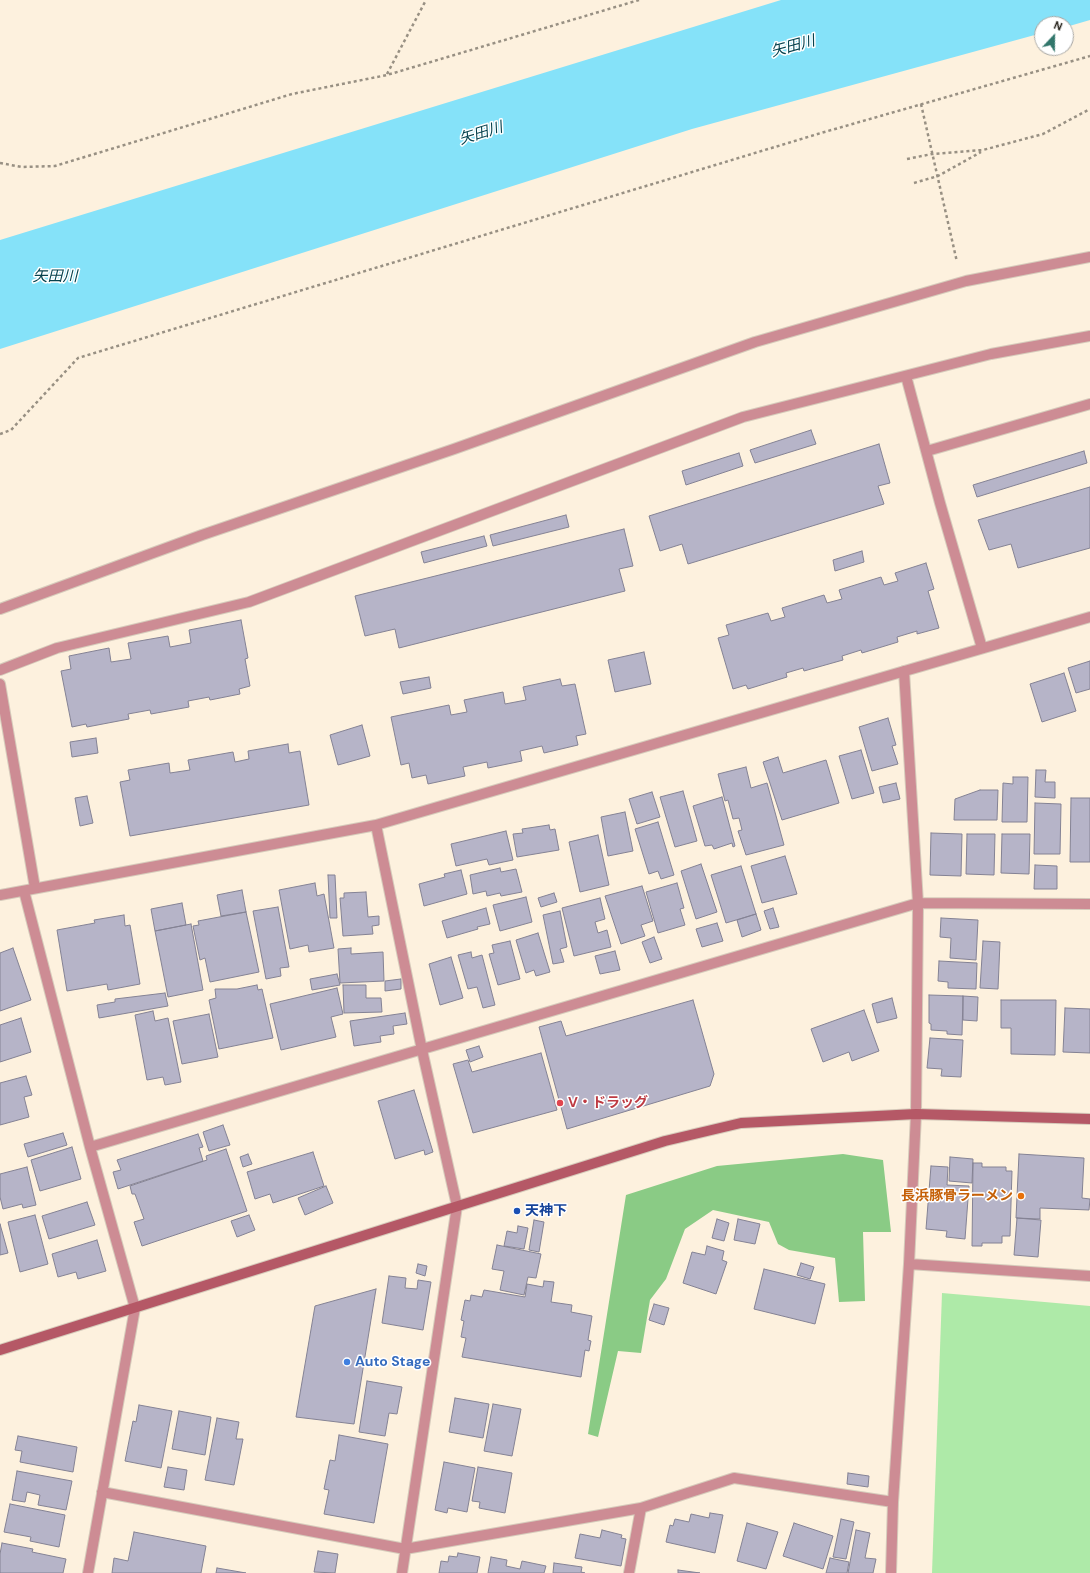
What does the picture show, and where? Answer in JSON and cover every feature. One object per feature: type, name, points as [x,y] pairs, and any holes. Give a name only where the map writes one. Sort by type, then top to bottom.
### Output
[{"type":"street","points":[[0,609],[202,534],[454,449],[755,342],[961,282],[1090,257]]},
{"type":"street","points":[[0,670],[58,648],[250,602],[742,417],[991,354],[1090,336]]},
{"type":"street","points":[[906,376],[982,648]]},
{"type":"street","points":[[927,451],[1090,404]]},
{"type":"street","points":[[0,895],[376,825],[1090,617]]},
{"type":"street","points":[[890,1573],[892,1502],[909,1264],[916,1114],[918,903],[904,671]]},
{"type":"street","points":[[0,684],[35,888]]},
{"type":"street","points":[[376,825],[422,1050],[457,1206],[402,1573]]},
{"type":"street","points":[[24,890],[90,1147],[135,1308],[88,1573]]},
{"type":"street","points":[[90,1147],[918,903],[1090,904]]},
{"type":"street","points":[[0,1350],[665,1141],[741,1123],[916,1114],[1090,1119]]},
{"type":"street","points":[[909,1264],[1090,1276]]},
{"type":"street","points":[[102,1492],[405,1549],[641,1508],[734,1478],[892,1502]]},
{"type":"street","points":[[629,1573],[641,1508]]},
{"type":"path","points":[[387,75],[426,0]]},
{"type":"path","points":[[0,163],[22,167],[55,166],[292,94],[387,75],[639,0]]},
{"type":"path","points":[[0,434],[11,430],[78,358],[821,133],[1090,56]]},
{"type":"path","points":[[921,104],[950,226],[961,282]]},
{"type":"path","points":[[908,158],[932,154],[983,150],[1043,134],[1090,109]]},
{"type":"path","points":[[914,183],[938,176],[983,150]]},
{"type":"green space","points":[[843,1154],[883,1160],[891,1232],[863,1232],[865,1301],[839,1302],[835,1258],[789,1250],[778,1244],[769,1222],[713,1210],[685,1229],[666,1279],[650,1300],[641,1353],[618,1351],[598,1437],[588,1434],[626,1195],[717,1166]]},
{"type":"green space","points":[[942,1293],[1090,1306],[1090,1573],[932,1573]]},
{"type":"water","name":"矢田川","points":[[781,0],[1090,0],[1090,20],[1074,25],[1074,16],[1034,16],[1034,35],[692,129],[0,349],[0,240]]},
{"type":"building","points":[[811,430],[816,444],[755,463],[750,450]]},
{"type":"building","points":[[879,444],[890,483],[878,486],[884,504],[688,564],[682,544],[660,551],[649,516]]},
{"type":"building","points":[[1084,451],[1087,463],[977,497],[973,485]]},
{"type":"building","points":[[739,453],[743,466],[686,485],[682,471]]},
{"type":"building","points":[[1090,487],[1090,548],[1018,568],[1011,544],[989,550],[978,520]]},
{"type":"building","points":[[566,515],[569,527],[493,546],[490,535]]},
{"type":"building","points":[[624,529],[633,566],[619,569],[625,591],[399,648],[395,629],[365,636],[355,596]]},
{"type":"building","points":[[484,536],[487,546],[424,563],[421,552]]},
{"type":"building","points":[[862,551],[864,562],[835,571],[833,560]]},
{"type":"building","points":[[926,563],[934,589],[928,591],[939,628],[917,634],[917,631],[897,637],[898,642],[862,653],[861,650],[842,656],[843,660],[804,671],[803,668],[786,673],[787,677],[748,689],[746,685],[733,689],[718,638],[729,635],[726,625],[768,613],[771,621],[785,617],[782,608],[824,595],[827,603],[842,599],[839,590],[881,577],[884,585],[898,581],[895,573]]},
{"type":"building","points":[[241,620],[248,658],[245,659],[250,686],[239,689],[240,694],[210,700],[209,697],[188,701],[189,707],[151,714],[150,710],[128,714],[129,719],[87,727],[86,724],[72,727],[61,671],[71,669],[69,656],[109,648],[111,662],[131,659],[128,643],[168,636],[170,647],[191,643],[189,630]]},
{"type":"building","points":[[644,652],[651,684],[615,692],[608,660]]},
{"type":"building","points":[[1090,661],[1090,689],[1076,693],[1068,668]]},
{"type":"building","points":[[1064,673],[1076,711],[1042,722],[1030,684]]},
{"type":"building","points":[[429,677],[431,688],[403,694],[400,682]]},
{"type":"building","points":[[560,679],[562,686],[575,684],[586,734],[576,736],[578,745],[544,753],[542,746],[520,751],[522,761],[488,768],[487,762],[463,767],[465,776],[428,784],[426,775],[412,778],[409,763],[401,765],[391,717],[449,705],[451,715],[467,712],[464,700],[503,692],[505,704],[526,700],[523,687]]},
{"type":"building","points":[[888,718],[896,745],[892,746],[898,764],[872,771],[859,727]]},
{"type":"building","points":[[362,725],[370,756],[338,765],[330,735]]},
{"type":"building","points":[[96,738],[98,753],[72,757],[70,742]]},
{"type":"building","points":[[288,744],[289,753],[300,751],[309,805],[130,836],[120,782],[130,780],[128,770],[169,763],[170,773],[190,770],[188,760],[233,752],[235,762],[249,759],[248,751]]},
{"type":"building","points":[[861,750],[874,793],[852,799],[839,756]]},
{"type":"building","points":[[778,757],[783,773],[826,760],[839,803],[782,820],[763,762]]},
{"type":"building","points":[[746,767],[751,788],[767,783],[784,845],[746,855],[738,831],[742,830],[739,818],[733,819],[728,800],[725,801],[718,774]]},
{"type":"building","points":[[1036,770],[1046,770],[1045,782],[1055,782],[1055,798],[1035,797]]},
{"type":"building","points":[[1013,777],[1028,777],[1027,822],[1002,822],[1003,783],[1013,784]]},
{"type":"building","points":[[896,783],[900,799],[883,803],[879,787]]},
{"type":"building","points":[[980,790],[998,790],[997,820],[954,820],[955,799]]},
{"type":"building","points":[[683,791],[697,841],[675,847],[660,797]]},
{"type":"building","points":[[652,792],[660,817],[637,824],[629,799]]},
{"type":"building","points":[[87,796],[93,823],[80,826],[75,798]]},
{"type":"building","points":[[722,797],[735,846],[733,847],[732,843],[714,849],[712,845],[705,846],[693,806]]},
{"type":"building","points":[[1071,798],[1090,798],[1090,862],[1070,862]]},
{"type":"building","points":[[1035,803],[1061,804],[1060,854],[1034,854]]},
{"type":"building","points":[[625,812],[633,851],[608,856],[601,817]]},
{"type":"building","points":[[658,822],[674,875],[661,879],[658,871],[649,874],[635,829]]},
{"type":"building","points":[[549,825],[550,830],[555,829],[559,850],[517,857],[513,834],[523,833],[522,829]]},
{"type":"building","points":[[506,831],[513,860],[489,865],[487,859],[456,866],[451,844]]},
{"type":"building","points":[[931,833],[962,834],[961,876],[930,875]]},
{"type":"building","points":[[967,834],[995,834],[994,875],[966,874]]},
{"type":"building","points":[[1002,834],[1030,834],[1029,874],[1001,873]]},
{"type":"building","points":[[598,835],[609,885],[580,892],[569,842]]},
{"type":"building","points":[[785,856],[797,894],[762,903],[751,866]]},
{"type":"building","points":[[701,864],[717,912],[696,919],[681,871]]},
{"type":"building","points":[[1035,865],[1057,866],[1057,889],[1034,889]]},
{"type":"building","points":[[741,866],[756,914],[726,923],[711,875]]},
{"type":"building","points":[[500,868],[501,872],[516,869],[522,892],[501,896],[500,893],[487,896],[486,891],[473,894],[470,875]]},
{"type":"building","points":[[461,870],[467,894],[424,906],[419,884],[445,877],[444,874]]},
{"type":"building","points":[[328,875],[335,875],[337,918],[330,918]]},
{"type":"building","points":[[315,883],[317,896],[324,894],[334,948],[309,952],[308,945],[290,949],[279,890]]},
{"type":"building","points":[[677,883],[684,908],[680,909],[685,925],[658,933],[646,892]]},
{"type":"building","points":[[642,886],[653,921],[641,925],[645,936],[621,944],[605,896]]},
{"type":"building","points":[[242,890],[246,912],[221,916],[217,895]]},
{"type":"building","points":[[366,892],[368,917],[379,916],[379,925],[372,926],[373,934],[343,936],[340,898],[344,898],[344,893]]},
{"type":"building","points":[[554,893],[557,902],[541,907],[538,898]]},
{"type":"building","points":[[526,897],[532,922],[500,931],[493,905]]},
{"type":"building","points":[[600,898],[605,919],[595,922],[598,933],[607,930],[611,947],[574,956],[562,908]]},
{"type":"building","points":[[182,903],[186,925],[155,931],[151,909]]},
{"type":"building","points":[[278,907],[289,967],[280,968],[281,976],[266,979],[253,911]]},
{"type":"building","points":[[486,908],[490,924],[447,938],[442,921]]},
{"type":"building","points":[[773,908],[779,927],[770,929],[764,911]]},
{"type":"building","points":[[560,911],[567,947],[560,949],[564,962],[553,964],[543,915]]},
{"type":"building","points":[[246,912],[259,972],[210,982],[205,958],[200,960],[193,926],[199,925],[198,921]]},
{"type":"building","points":[[756,914],[761,930],[742,937],[737,920]]},
{"type":"building","points":[[124,915],[125,926],[130,925],[140,984],[108,990],[107,984],[67,991],[57,930],[95,923],[94,920]]},
{"type":"building","points":[[941,918],[978,920],[976,960],[950,958],[951,938],[940,937]]},
{"type":"building","points":[[717,923],[723,941],[702,947],[696,929]]},
{"type":"building","points":[[191,924],[203,990],[168,997],[155,931]]},
{"type":"building","points":[[538,933],[550,972],[536,976],[534,970],[526,973],[516,940]]},
{"type":"building","points":[[654,937],[662,959],[650,963],[642,942]]},
{"type":"building","points":[[510,941],[520,979],[498,985],[489,954],[494,953],[492,945]]},
{"type":"building","points":[[983,941],[1000,942],[998,989],[980,988]]},
{"type":"building","points":[[13,948],[31,1000],[0,1011],[0,953]]},
{"type":"building","points":[[351,948],[351,954],[383,952],[384,981],[340,983],[338,949]]},
{"type":"building","points":[[615,951],[620,970],[600,974],[595,956]]},
{"type":"building","points":[[471,952],[472,958],[482,955],[495,1005],[483,1008],[477,987],[468,989],[458,955]]},
{"type":"building","points":[[451,957],[463,998],[440,1005],[429,964]]},
{"type":"building","points":[[939,961],[977,963],[976,989],[948,988],[948,982],[938,981]]},
{"type":"building","points":[[337,974],[340,985],[312,990],[310,979]]},
{"type":"building","points":[[401,979],[401,989],[385,991],[385,981]]},
{"type":"building","points":[[257,985],[258,990],[262,989],[273,1038],[219,1049],[209,1000],[216,998],[215,989],[237,989]]},
{"type":"building","points":[[343,985],[366,985],[366,998],[381,998],[382,1012],[344,1013]]},
{"type":"building","points":[[337,988],[343,1014],[331,1017],[336,1037],[281,1050],[270,1004]]},
{"type":"building","points":[[165,993],[168,1006],[99,1018],[97,1005],[115,1002],[115,999]]},
{"type":"building","points":[[929,995],[963,996],[962,1035],[947,1034],[947,1031],[931,1030],[931,1024],[929,1023]]},
{"type":"building","points":[[963,996],[978,997],[977,1021],[963,1020]]},
{"type":"building","points":[[892,998],[897,1018],[877,1023],[872,1004]]},
{"type":"building","points":[[693,1000],[714,1074],[710,1086],[567,1129],[539,1027],[561,1021],[566,1036]]},
{"type":"building","points":[[1001,1000],[1056,1000],[1055,1055],[1011,1054],[1011,1028],[1001,1028]]},
{"type":"building","points":[[1065,1008],[1090,1009],[1090,1053],[1063,1052]]},
{"type":"building","points":[[864,1010],[879,1051],[852,1061],[849,1052],[823,1062],[811,1029]]},
{"type":"building","points":[[153,1011],[155,1021],[168,1018],[181,1082],[165,1085],[163,1077],[147,1080],[135,1015]]},
{"type":"building","points":[[405,1013],[407,1024],[393,1026],[394,1034],[380,1036],[381,1042],[354,1046],[350,1021]]},
{"type":"building","points":[[209,1014],[218,1057],[182,1064],[173,1021]]},
{"type":"building","points":[[21,1018],[31,1052],[0,1062],[0,1025]]},
{"type":"building","points":[[930,1038],[963,1040],[961,1077],[941,1076],[942,1069],[927,1068]]},
{"type":"building","points":[[479,1046],[483,1057],[470,1062],[466,1050]]},
{"type":"building","points":[[541,1053],[557,1110],[473,1133],[453,1064],[468,1060],[472,1072]]},
{"type":"building","points":[[26,1076],[32,1095],[24,1097],[29,1117],[0,1125],[0,1083]]},
{"type":"building","points":[[414,1090],[433,1152],[425,1155],[424,1150],[395,1159],[378,1101]]},
{"type":"building","points":[[223,1125],[230,1145],[209,1151],[203,1132]]},
{"type":"building","points":[[63,1133],[67,1145],[28,1157],[24,1144]]},
{"type":"building","points":[[198,1134],[203,1147],[199,1148],[203,1161],[118,1189],[113,1172],[121,1170],[117,1160]]},
{"type":"building","points":[[72,1147],[81,1179],[40,1191],[31,1160]]},
{"type":"building","points":[[226,1149],[247,1211],[142,1246],[134,1222],[144,1219],[135,1194],[132,1194],[130,1186],[207,1160],[206,1156]]},
{"type":"building","points":[[313,1152],[324,1186],[273,1203],[270,1194],[255,1199],[247,1172]]},
{"type":"building","points":[[248,1154],[252,1164],[243,1167],[240,1157]]},
{"type":"building","points":[[1019,1154],[1084,1158],[1082,1198],[1090,1199],[1089,1210],[1040,1208],[1040,1219],[1016,1218]]},
{"type":"building","points":[[950,1157],[973,1159],[972,1183],[949,1181]]},
{"type":"building","points":[[973,1163],[982,1163],[982,1167],[1006,1167],[1006,1171],[1012,1171],[1010,1236],[1002,1236],[1002,1243],[982,1243],[982,1246],[972,1246]]},
{"type":"building","points":[[931,1166],[948,1167],[947,1185],[969,1186],[965,1239],[946,1237],[947,1231],[926,1229]]},
{"type":"building","points":[[27,1167],[36,1205],[23,1208],[22,1204],[3,1209],[0,1197],[0,1174]]},
{"type":"building","points":[[326,1186],[333,1203],[305,1215],[298,1198]]},
{"type":"building","points":[[87,1202],[95,1225],[49,1239],[42,1216]]},
{"type":"building","points":[[35,1215],[48,1264],[20,1272],[8,1222]]},
{"type":"building","points":[[249,1215],[255,1230],[237,1237],[231,1221]]},
{"type":"building","points":[[1017,1218],[1041,1220],[1038,1257],[1014,1255]]},
{"type":"building","points":[[717,1219],[729,1223],[724,1241],[712,1238]]},
{"type":"building","points":[[738,1219],[760,1224],[755,1244],[734,1240]]},
{"type":"building","points":[[534,1220],[544,1222],[539,1252],[529,1250]]},
{"type":"building","points":[[0,1224],[8,1253],[0,1255]]},
{"type":"building","points":[[518,1226],[528,1228],[524,1249],[504,1246],[507,1231],[517,1233]]},
{"type":"building","points":[[97,1240],[106,1271],[78,1279],[76,1272],[58,1277],[52,1254]]},
{"type":"building","points":[[497,1245],[541,1254],[536,1278],[528,1277],[524,1295],[500,1290],[504,1271],[492,1269]]},
{"type":"building","points":[[707,1246],[724,1251],[722,1260],[727,1262],[716,1294],[683,1283],[692,1252],[705,1255]]},
{"type":"building","points":[[801,1263],[814,1267],[810,1279],[797,1275]]},
{"type":"building","points":[[418,1264],[427,1266],[425,1276],[416,1273]]},
{"type":"building","points":[[764,1269],[825,1284],[815,1324],[754,1309]]},
{"type":"building","points":[[389,1276],[406,1278],[405,1288],[417,1289],[418,1280],[431,1282],[423,1330],[382,1323]]},
{"type":"building","points":[[544,1281],[554,1282],[551,1302],[572,1305],[571,1312],[592,1316],[588,1340],[591,1341],[589,1351],[585,1350],[581,1377],[462,1357],[466,1338],[461,1337],[464,1321],[461,1320],[465,1300],[470,1301],[471,1295],[482,1297],[484,1290],[525,1297],[527,1284],[543,1287]]},
{"type":"building","points":[[376,1289],[354,1424],[296,1417],[315,1306]]},
{"type":"building","points":[[654,1304],[669,1308],[664,1325],[649,1320]]},
{"type":"building","points":[[367,1381],[402,1387],[397,1414],[389,1413],[385,1436],[359,1432]]},
{"type":"building","points":[[455,1398],[489,1404],[483,1438],[449,1432]]},
{"type":"building","points":[[493,1404],[521,1409],[512,1456],[484,1451]]},
{"type":"building","points":[[139,1405],[172,1411],[161,1468],[125,1461],[133,1421],[136,1422]]},
{"type":"building","points":[[179,1411],[211,1417],[205,1455],[172,1449]]},
{"type":"building","points":[[217,1418],[239,1422],[236,1439],[243,1439],[234,1485],[205,1480]]},
{"type":"building","points":[[339,1435],[388,1444],[374,1523],[324,1514],[329,1490],[324,1489],[330,1460],[335,1461]]},
{"type":"building","points":[[18,1436],[77,1447],[73,1472],[20,1462],[22,1451],[15,1450]]},
{"type":"building","points":[[444,1462],[475,1468],[467,1512],[448,1508],[447,1513],[435,1510]]},
{"type":"building","points":[[168,1467],[187,1470],[184,1490],[164,1487]]},
{"type":"building","points":[[478,1467],[512,1473],[505,1513],[479,1508],[480,1502],[472,1501]]},
{"type":"building","points":[[17,1471],[72,1481],[66,1510],[38,1505],[40,1495],[27,1492],[25,1502],[12,1500]]},
{"type":"building","points":[[848,1473],[869,1476],[868,1487],[847,1484]]},
{"type":"building","points":[[10,1504],[65,1515],[59,1547],[30,1541],[31,1537],[4,1532]]},
{"type":"building","points":[[710,1513],[723,1515],[715,1553],[666,1542],[670,1525],[673,1526],[675,1519],[689,1522],[691,1514],[709,1518]]},
{"type":"building","points":[[841,1519],[854,1522],[846,1559],[833,1557]]},
{"type":"building","points":[[747,1523],[778,1532],[766,1569],[737,1561]]},
{"type":"building","points":[[794,1523],[833,1536],[823,1569],[783,1556]]},
{"type":"building","points":[[602,1530],[622,1535],[621,1538],[626,1539],[621,1566],[575,1558],[580,1534],[600,1538]]},
{"type":"building","points":[[856,1530],[870,1533],[865,1558],[876,1559],[873,1573],[848,1573]]},
{"type":"building","points":[[134,1532],[206,1546],[201,1573],[112,1573],[114,1558],[128,1561]]},
{"type":"building","points":[[2,1543],[33,1549],[32,1552],[66,1559],[63,1573],[0,1573],[0,1554]]},
{"type":"building","points":[[318,1551],[338,1554],[335,1573],[314,1572]]},
{"type":"building","points":[[458,1553],[480,1557],[477,1573],[439,1573],[441,1561],[448,1562],[449,1556],[457,1557]]},
{"type":"building","points":[[491,1557],[507,1560],[506,1566],[520,1569],[522,1561],[546,1566],[544,1573],[488,1573]]},
{"type":"building","points":[[830,1558],[849,1562],[847,1573],[826,1573]]},
{"type":"building","points":[[554,1563],[582,1567],[581,1572],[585,1573],[553,1573]]},
{"type":"building","points":[[217,1568],[246,1573],[216,1573]]},
{"type":"building","points":[[678,1570],[700,1573],[678,1573]]},
{"type":"place","name":"V・ドラッグ","points":[[560,1103]]},
{"type":"place","name":"長浜豚骨ラーメン","points":[[1021,1196]]},
{"type":"place","name":"天神下","points":[[517,1211]]},
{"type":"place","name":"Auto Stage","points":[[347,1362]]}]
